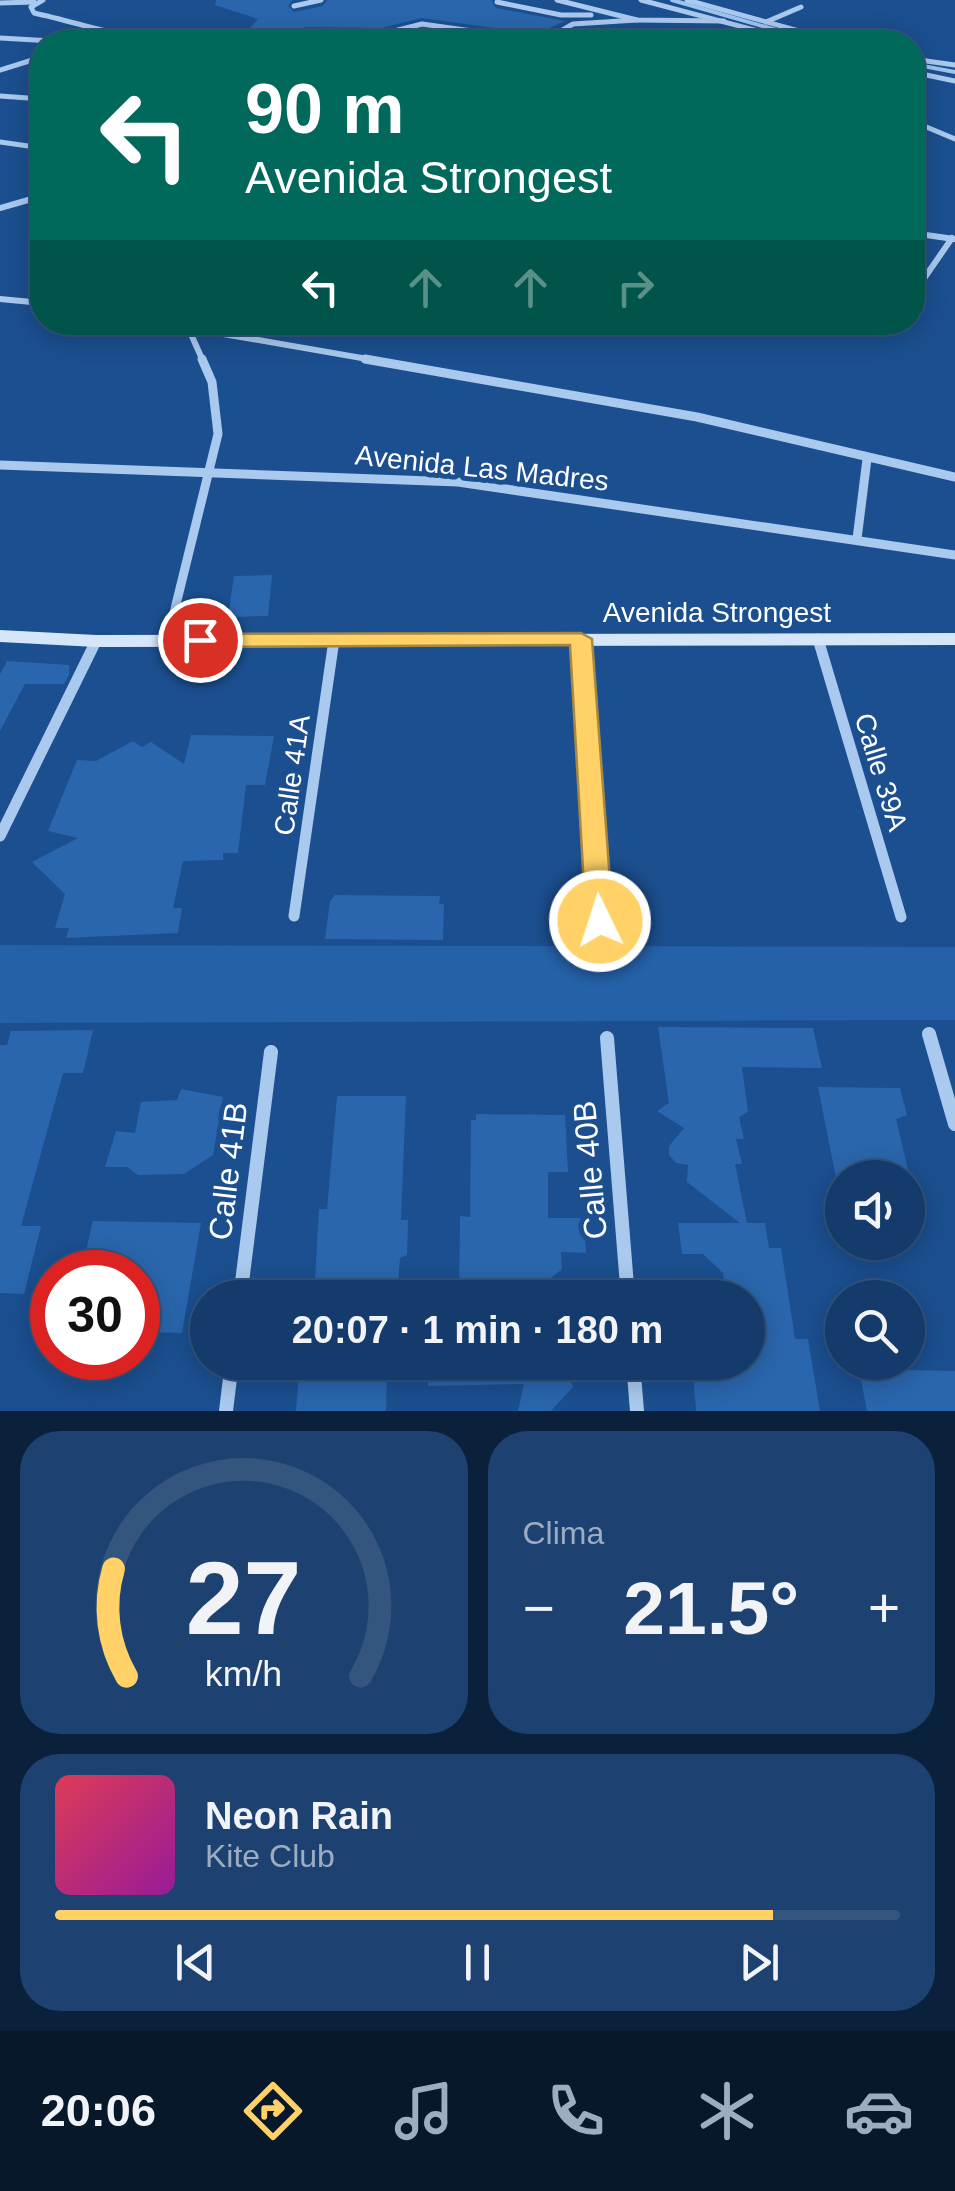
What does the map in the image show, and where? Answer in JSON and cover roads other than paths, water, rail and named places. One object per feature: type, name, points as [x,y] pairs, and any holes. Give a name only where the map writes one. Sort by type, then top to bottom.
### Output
[{"type":"main road","name":"Avenida Strongest","points":[[0,636],[96,641],[955,639]]},
{"type":"street","points":[[294,6],[321,0]]},
{"type":"street","points":[[558,0],[637,20]]},
{"type":"street","points":[[642,0],[757,30]]},
{"type":"street","points":[[687,0],[795,30]]},
{"type":"street","points":[[0,4],[41,1]]},
{"type":"street","points":[[41,1],[31,6],[34,12],[106,30]]},
{"type":"street","points":[[496,2],[561,15],[607,12]]},
{"type":"street","points":[[765,22],[801,7]]},
{"type":"street","points":[[563,30],[573,24],[637,20],[724,21]]},
{"type":"street","points":[[398,30],[422,24],[465,30]]},
{"type":"street","points":[[0,38],[30,40]]},
{"type":"street","points":[[0,70],[30,61]]},
{"type":"street","points":[[925,61],[955,65]]},
{"type":"street","points":[[925,75],[955,81]]},
{"type":"street","points":[[0,96],[30,98]]},
{"type":"street","points":[[925,126],[955,139]]},
{"type":"street","points":[[0,142],[30,146]]},
{"type":"street","points":[[0,208],[30,199]]},
{"type":"street","points":[[925,235],[954,239],[925,277]]},
{"type":"street","points":[[0,299],[30,302]]},
{"type":"street","points":[[166,640],[218,434],[212,382],[191,335]]},
{"type":"street","points":[[242,335],[697,417],[867,460],[955,477]]},
{"type":"street","points":[[856,539],[867,460]]},
{"type":"street","name":"Avenida Las Madres","points":[[0,465],[458,482],[955,555]]},
{"type":"street","points":[[581,639],[600,921]]},
{"type":"street","name":"Calle 41A","points":[[294,916],[334,640]]},
{"type":"street","name":"Calle 39A","points":[[818,640],[901,916]]},
{"type":"street","points":[[0,836],[96,641]]},
{"type":"street","points":[[928,1034],[955,1124]]},
{"type":"street","name":"Calle 40B","points":[[607,1038],[627,1280]]},
{"type":"street","name":"Calle 41B","points":[[242,1280],[271,1052]]},
{"type":"street","points":[[226,1411],[230,1380]]},
{"type":"street","points":[[634,1380],[637,1411]]},
{"type":"waterway","points":[[672,0],[776,30]]},
{"type":"waterway","points":[[925,66],[955,72]]}]
